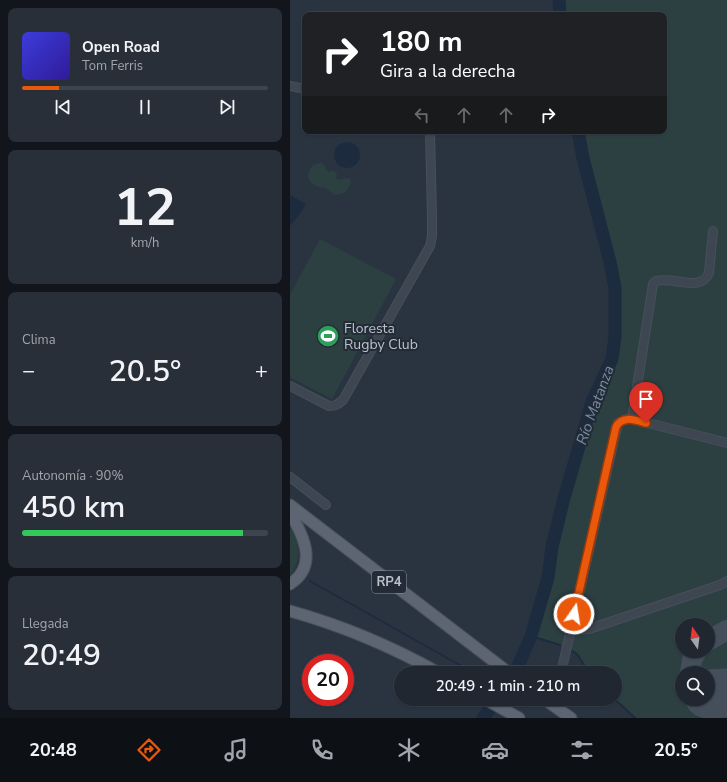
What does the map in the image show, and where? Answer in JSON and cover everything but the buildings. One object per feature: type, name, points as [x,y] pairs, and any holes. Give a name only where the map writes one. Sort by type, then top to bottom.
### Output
[{"type":"main road","name":"RP4","points":[[290,505],[500,666]]},
{"type":"main road","points":[[290,513],[293,525],[304,540],[306,558],[303,570],[297,580],[290,584]]},
{"type":"main road","points":[[290,611],[369,637],[426,666]]},
{"type":"main road","points":[[497,706],[517,717]]},
{"type":"main road","points":[[557,706],[571,718]]},
{"type":"street","points":[[290,86],[302,88]]},
{"type":"street","points":[[290,386],[329,406],[339,404],[343,400],[430,246],[432,236],[430,134]]},
{"type":"street","points":[[632,419],[653,284],[662,279],[698,283],[706,279],[709,273],[713,231]]},
{"type":"street","points":[[562,666],[618,423],[632,419],[727,443]]},
{"type":"street","points":[[290,477],[326,505]]},
{"type":"street","points":[[570,630],[589,628],[727,581]]},
{"type":"green space","points":[[559,0],[727,0],[727,718],[635,718],[622,706],[622,666],[585,666],[577,654],[560,645],[531,636],[548,578],[552,547],[564,498],[592,402],[612,359],[615,337],[615,288],[610,262],[583,158],[579,134],[667,134],[667,12],[560,12]]},
{"type":"green space","points":[[321,163],[329,172],[333,171],[337,173],[336,177],[338,180],[349,178],[351,181],[346,191],[335,195],[325,188],[318,187],[313,184],[308,176],[309,171],[315,164]]},
{"type":"green space","name":"Floresta Rugby Club","points":[[320,239],[396,279],[332,399],[290,377],[290,295]]},
{"type":"green space","points":[[290,527],[298,545],[298,558],[294,570],[290,575]]},
{"type":"water","points":[[347,142],[356,146],[360,155],[356,164],[347,168],[338,164],[334,155],[338,146]]},
{"type":"water","points":[[290,195],[306,204],[290,226]]},
{"type":"waterway","name":"Río Matanza","points":[[559,0],[560,12]]},
{"type":"waterway","name":"Río Matanza","points":[[518,666],[531,636],[548,578],[552,547],[564,498],[592,402],[612,359],[615,337],[615,288],[610,262],[583,158],[579,134]]},
{"type":"waterway","points":[[310,581],[462,666]]},
{"type":"waterway","points":[[531,636],[560,645]]},
{"type":"waterway","points":[[572,651],[577,654],[585,666]]},
{"type":"waterway","name":"Río Matanza","points":[[483,718],[492,706]]},
{"type":"waterway","points":[[622,706],[635,718]]},
{"type":"taxiway","points":[[715,637],[727,630]]},
{"type":"taxiway","points":[[691,666],[693,658]]},
{"type":"runway","points":[[715,694],[727,693]]},
{"type":"place","name":"Floresta Rugby Club","points":[[328,336]]},
{"type":"route","points":[[574,614],[616,427],[618,423],[627,419],[646,423]]}]
